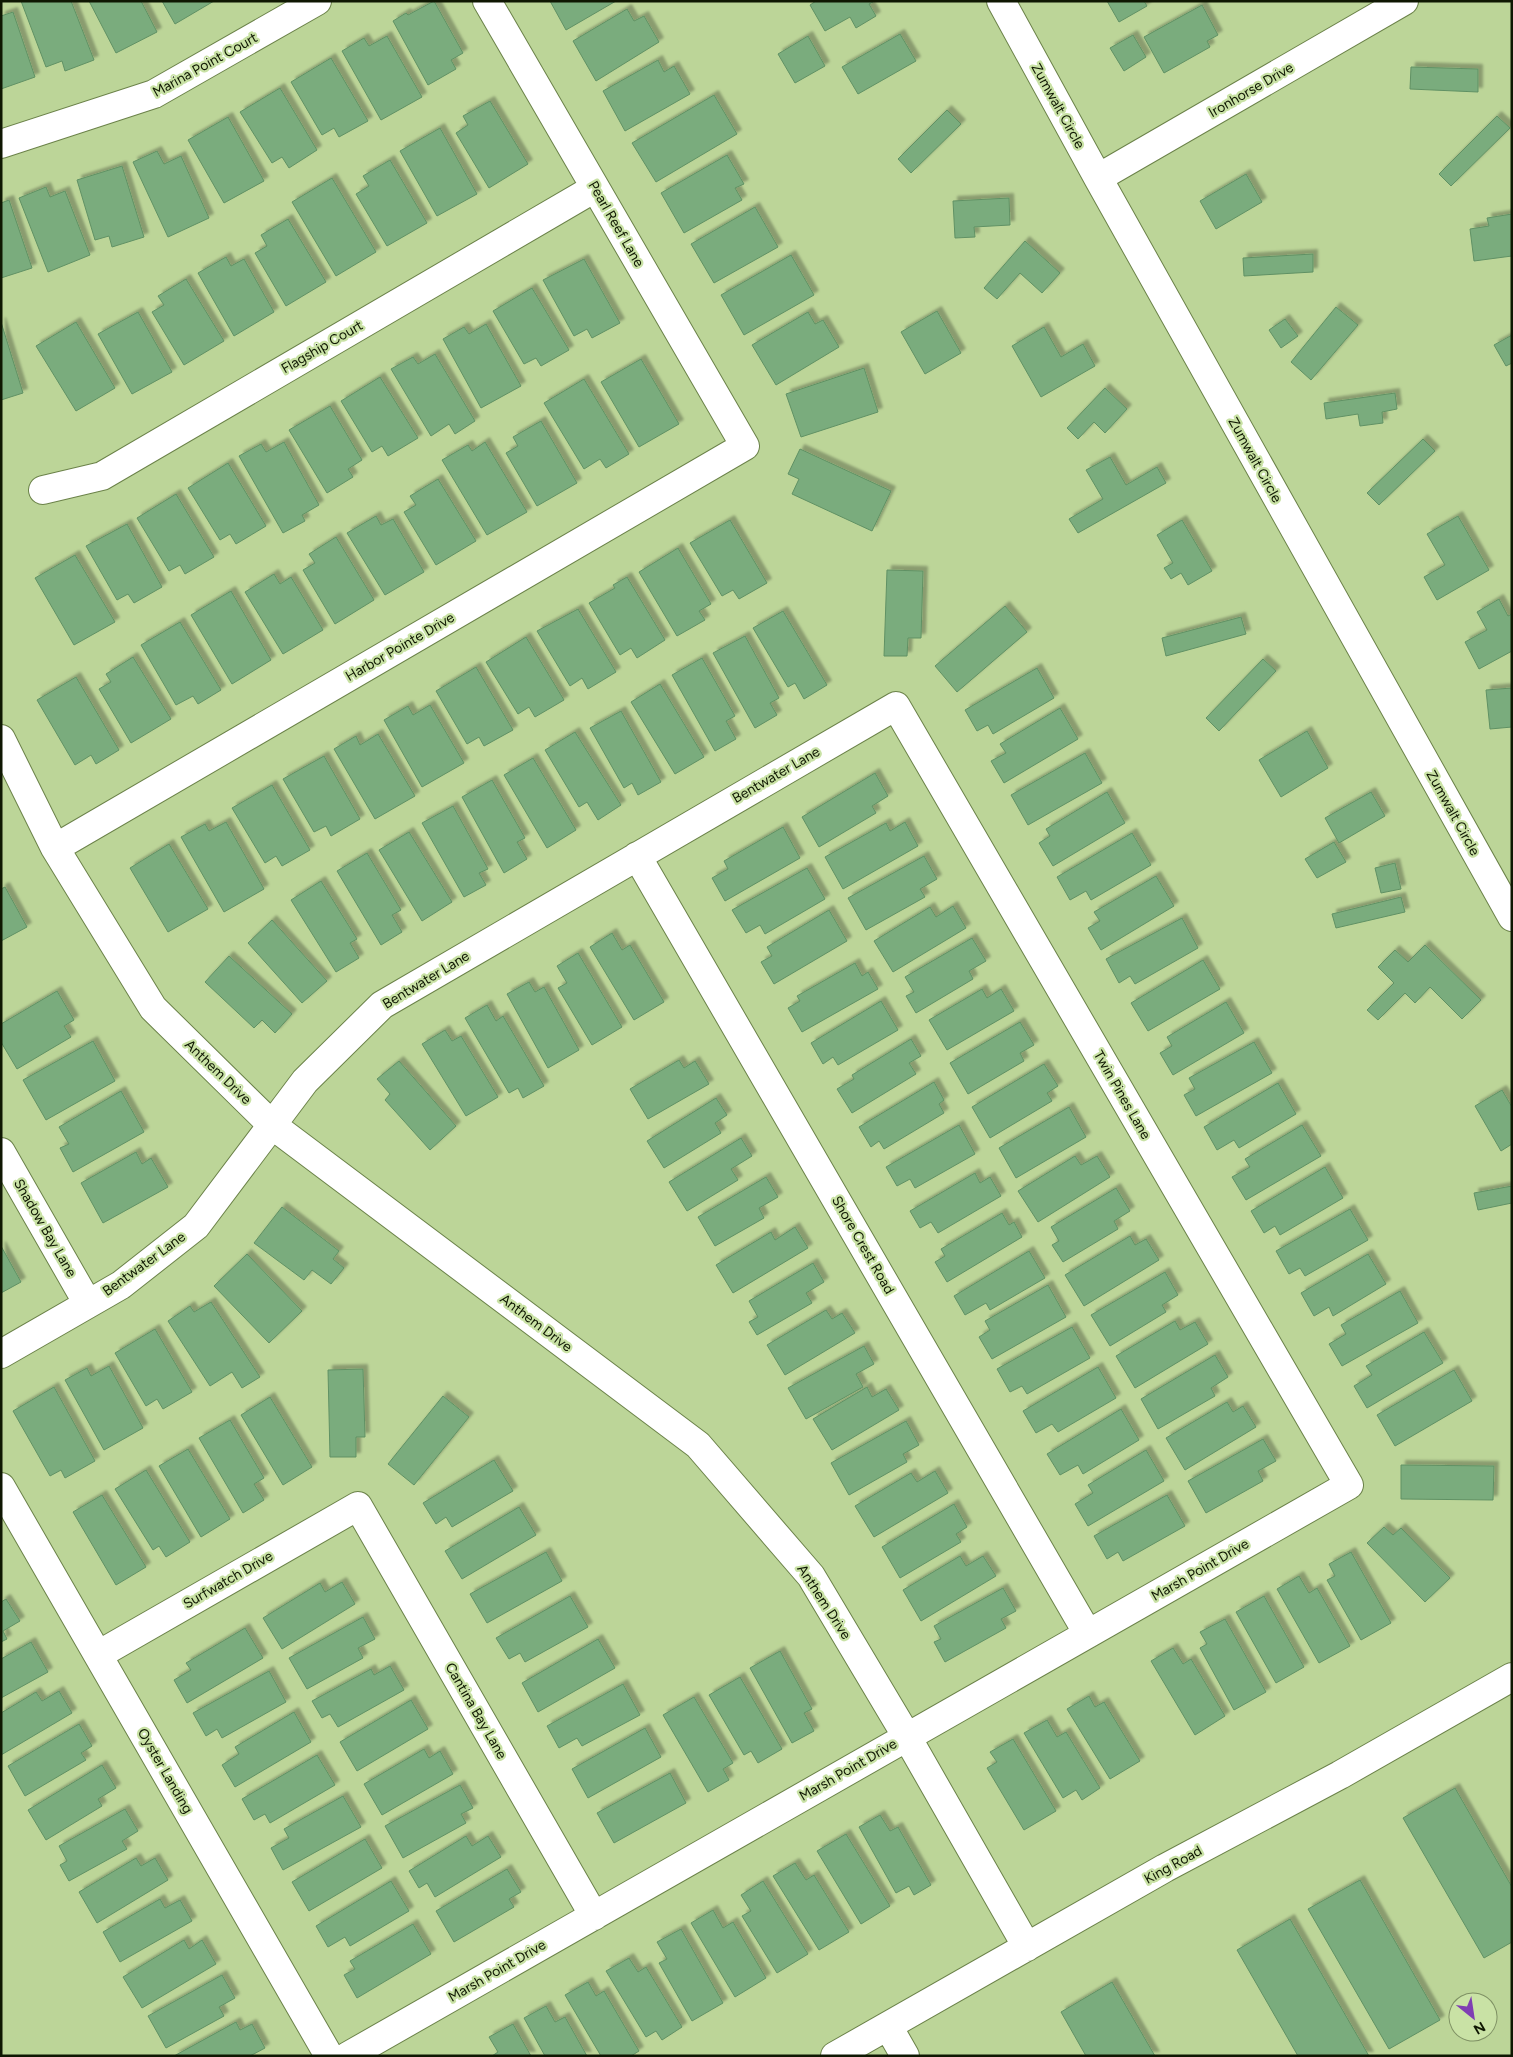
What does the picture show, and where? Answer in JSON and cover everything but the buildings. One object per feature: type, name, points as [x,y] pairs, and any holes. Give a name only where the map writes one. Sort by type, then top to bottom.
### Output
[{"type":"street","name":"Marina Point Court","points":[[1,144],[154,94],[317,1]]},
{"type":"street","name":"Pearl Reef Lane","points":[[487,1],[745,446]]},
{"type":"street","name":"Zumwalt Circle","points":[[1001,1],[1098,178],[1512,917]]},
{"type":"street","name":"Ironhorse Drive","points":[[1098,178],[1404,1]]},
{"type":"street","name":"Flagship Court","points":[[43,490],[102,476],[595,188]]},
{"type":"street","name":"Harbor Pointe Drive","points":[[55,848],[745,446]]},
{"type":"street","name":"Bentwater Lane","points":[[1,1354],[121,1285],[196,1226],[305,1081],[382,1005],[896,706]]},
{"type":"street","name":"Twin Pines Lane","points":[[896,706],[1349,1485]]},
{"type":"street","name":"Anthem Drive","points":[[1,739],[55,848],[153,1008],[272,1125],[698,1445],[811,1576],[907,1737],[1027,1947]]},
{"type":"street","name":"Shore Crest Road","points":[[637,856],[1088,1634]]},
{"type":"street","name":"Shadow Bay Lane","points":[[1,1152],[88,1304]]},
{"type":"street","name":"Marsh Point Drive","points":[[348,2056],[1349,1485]]},
{"type":"street","name":"Oyster Landing","points":[[1,1487],[329,2056]]},
{"type":"street","name":"Surfwatch Drive","points":[[98,1655],[358,1506]]},
{"type":"street","name":"Cantina Bay Lane","points":[[358,1506],[594,1916]]},
{"type":"street","name":"King Road","points":[[835,2056],[1165,1868],[1340,1775],[1512,1677]]},
{"type":"street","points":[[888,2026],[905,2056]]}]
